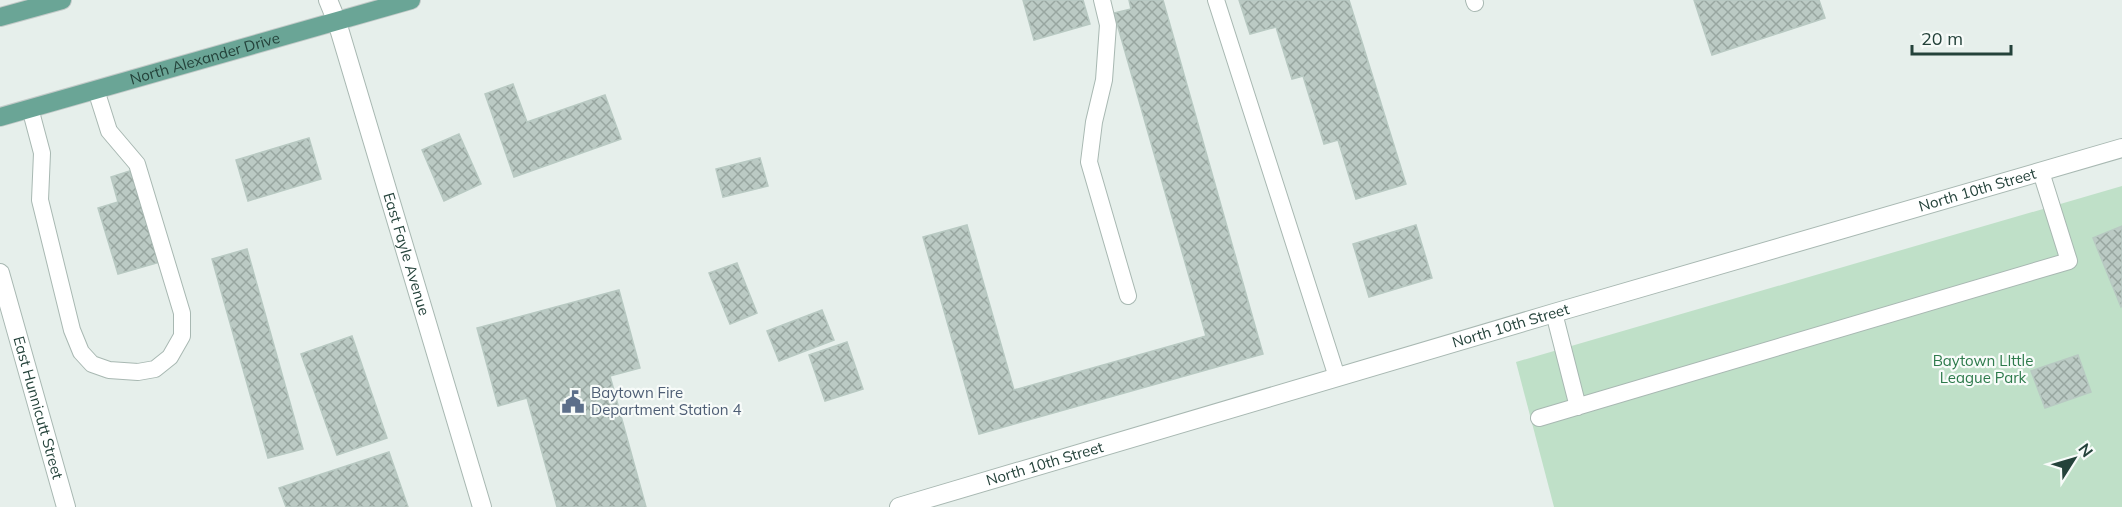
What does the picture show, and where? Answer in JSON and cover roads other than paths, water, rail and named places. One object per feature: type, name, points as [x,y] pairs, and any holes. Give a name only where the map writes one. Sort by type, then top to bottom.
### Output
[{"type":"main road","points":[[0,17],[62,0]]},
{"type":"main road","name":"North Alexander Drive","points":[[0,117],[411,0]]},
{"type":"street","name":"East Fayle Avenue","points":[[328,0],[337,22],[482,507]]},
{"type":"street","name":"North 10th Street","points":[[899,507],[2122,148]]},
{"type":"street","name":"East Hunnicutt Street","points":[[0,273],[66,507]]},
{"type":"lane","points":[[1102,0],[1108,25],[1105,69],[1094,122],[1089,162],[1128,296]]},
{"type":"lane","points":[[1216,0],[1337,377]]},
{"type":"lane","points":[[30,108],[42,153],[40,200],[72,330],[81,352],[93,364],[109,370],[138,372],[155,369],[170,357],[182,336],[182,313],[137,164],[109,131],[96,90]]},
{"type":"lane","points":[[1539,418],[2069,261],[2041,172]]},
{"type":"lane","points":[[1554,313],[1578,407]]},
{"type":"place","name":"Baytown Fire Department Station 4","points":[[573,402]]},
{"type":"park label","name":"Baytown LIttle League Park","points":[[1983,370]]}]
